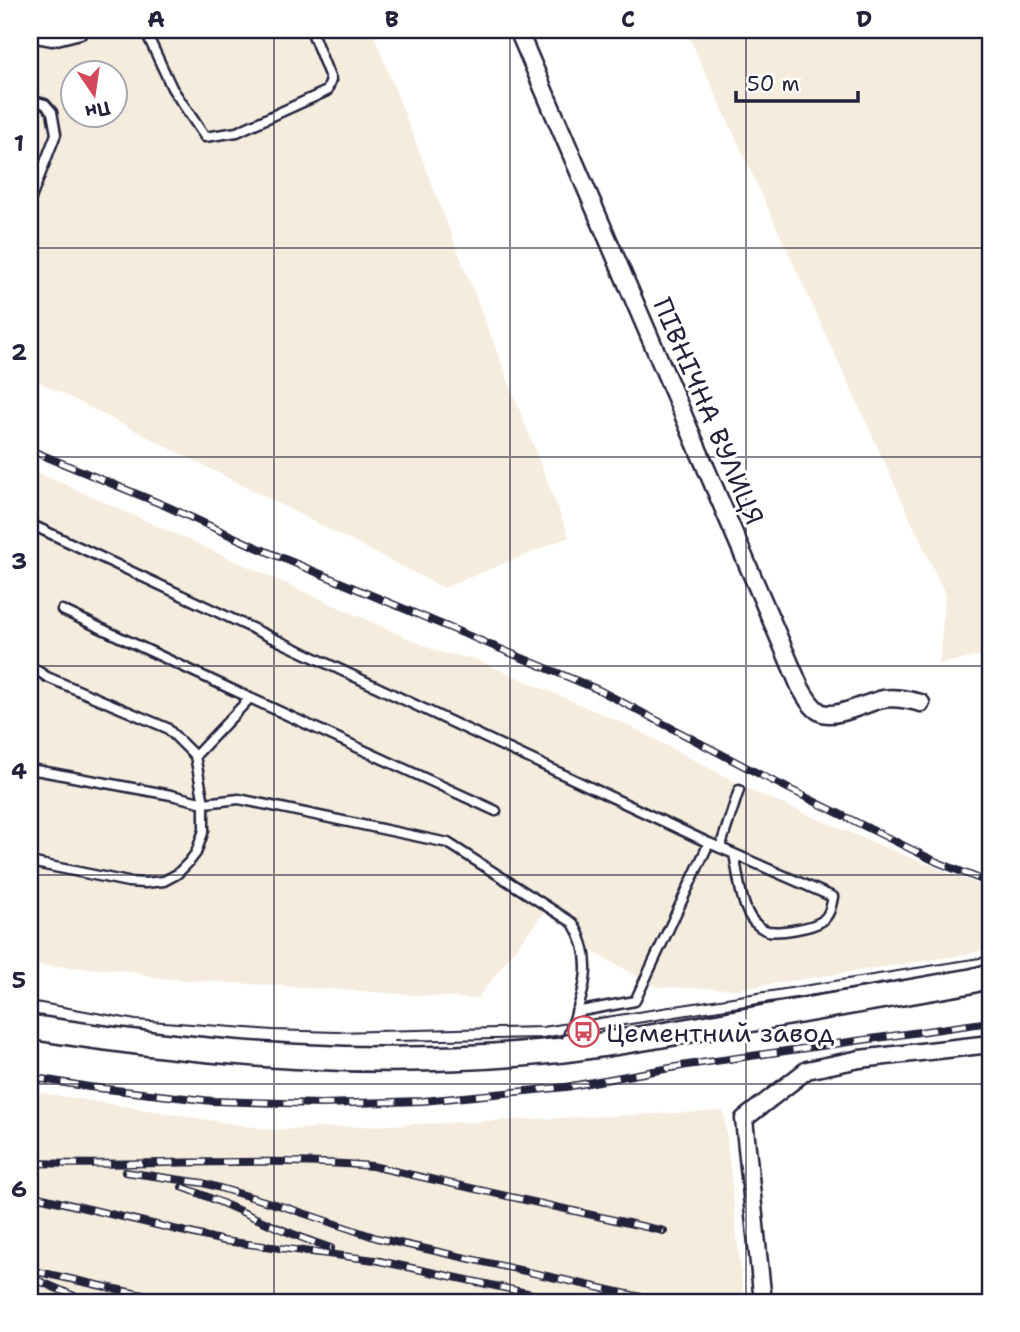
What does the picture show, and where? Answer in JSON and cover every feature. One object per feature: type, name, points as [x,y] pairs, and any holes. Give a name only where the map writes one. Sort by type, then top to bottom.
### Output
[{"type":"main road","points":[[30,1027],[138,1043],[296,1057],[467,1058],[564,1050],[661,1035],[958,984],[990,976]]},
{"type":"street","points":[[30,33],[52,37],[80,30]]},
{"type":"street","name":"ПІВНІЧНА ВУЛИЦЯ","points":[[518,30],[800,687],[810,703],[821,713],[836,714],[881,700],[898,698],[921,703]]},
{"type":"street","points":[[763,1302],[744,1119],[807,1070],[860,1059],[990,1044]]},
{"type":"lane","points":[[145,30],[172,88],[205,137],[237,132],[327,91],[331,80],[311,30]]},
{"type":"lane","points":[[30,100],[45,104],[52,112],[55,134],[30,201]]},
{"type":"lane","points":[[30,524],[709,843],[833,897],[831,909],[824,920],[815,925],[781,932],[765,931],[753,922],[746,910],[734,854]]},
{"type":"lane","points":[[62,610],[496,811]]},
{"type":"lane","points":[[30,666],[47,677],[167,728],[195,756],[204,803],[204,830],[196,853],[177,874],[164,881],[128,882],[30,862]]},
{"type":"lane","points":[[195,756],[250,698]]},
{"type":"lane","points":[[30,769],[204,803],[240,799],[449,843],[573,923],[580,933],[585,947],[586,976],[564,1050]]},
{"type":"lane","points":[[720,848],[739,790]]},
{"type":"lane","points":[[576,1012],[635,1001],[709,843]]},
{"type":"shaded area","points":[[30,30],[372,30],[569,537],[444,588],[30,377]]},
{"type":"shaded area","points":[[686,30],[990,30],[990,654],[939,664],[945,594]]},
{"type":"shaded area","points":[[30,469],[439,652],[475,659],[632,727],[754,792],[990,889],[990,948],[970,954],[737,989],[658,987],[591,951],[589,939],[577,920],[551,903],[477,999],[159,978],[121,970],[30,965]]},
{"type":"shaded area","points":[[30,1091],[272,1130],[724,1111],[744,1302],[30,1302]]},
{"type":"tram line","points":[[30,1001],[136,1020],[273,1030],[336,1032],[543,1027],[990,955]]},
{"type":"tram line","points":[[395,1041],[542,1038],[891,983]]},
{"type":"railway","points":[[30,450],[599,690],[765,777],[937,862],[990,883]]},
{"type":"railway","points":[[30,1077],[89,1087],[212,1101],[321,1104],[423,1101],[566,1087],[687,1065],[990,1022]]},
{"type":"railway","points":[[30,1163],[286,1162],[372,1166],[664,1231]]},
{"type":"railway","points":[[125,1172],[203,1183],[377,1238],[663,1302]]},
{"type":"railway","points":[[182,1187],[331,1248]]},
{"type":"railway","points":[[30,1195],[224,1241],[375,1260],[569,1302]]},
{"type":"railway","points":[[30,1270],[174,1302]]},
{"type":"railway","points":[[30,1277],[88,1302]]},
{"type":"railway","points":[[30,1301],[35,1302]]},
{"type":"place","name":"Цементний завод","points":[[583,1032]]}]
